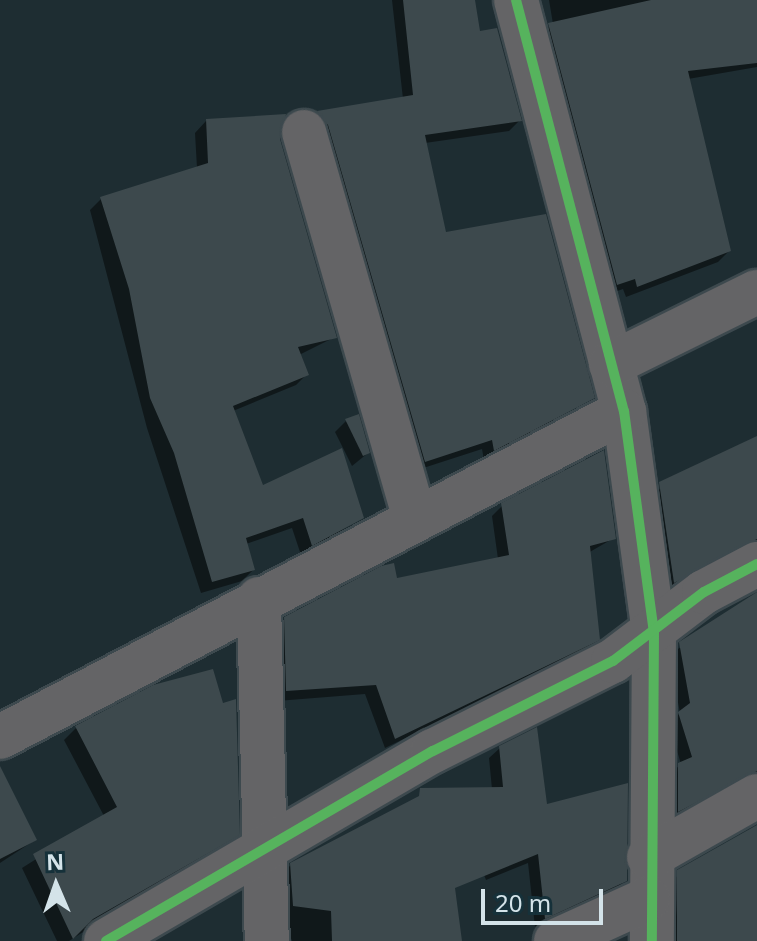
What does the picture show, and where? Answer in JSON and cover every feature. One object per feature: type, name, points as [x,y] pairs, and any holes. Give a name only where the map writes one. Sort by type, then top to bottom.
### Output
[{"type":"street","points":[[523,2],[624,411],[654,633],[650,899]]},
{"type":"street","points":[[304,132],[415,519]]},
{"type":"street","points":[[611,364],[757,292]]},
{"type":"street","points":[[0,737],[624,411]]},
{"type":"street","points":[[106,941],[654,633],[704,592],[757,564]]},
{"type":"street","points":[[259,599],[268,849],[267,941]]},
{"type":"street","points":[[556,941],[650,899],[757,796]]},
{"type":"building","points":[[403,0],[475,0],[480,31],[497,28],[522,121],[425,135],[446,232],[546,214],[595,398],[494,451],[492,440],[425,462],[328,125],[317,111],[413,95]]},
{"type":"building","points":[[651,0],[757,0],[757,63],[688,71],[731,251],[637,287],[635,279],[617,285],[548,23]]},
{"type":"building","points":[[286,114],[280,139],[337,338],[298,347],[309,375],[233,406],[263,485],[342,448],[364,518],[312,546],[303,518],[246,538],[255,570],[212,582],[174,453],[150,398],[129,289],[100,197],[208,163],[206,119]]},
{"type":"building","points":[[359,414],[370,453],[363,456],[345,419]]},
{"type":"building","points":[[757,436],[757,539],[674,583],[659,482]]},
{"type":"building","points":[[604,450],[616,539],[590,546],[600,640],[395,739],[376,685],[286,691],[284,617],[381,566],[394,563],[397,578],[509,555],[501,503]]},
{"type":"building","points":[[757,592],[757,771],[678,812],[678,763],[692,757],[678,712],[690,703],[679,642]]},
{"type":"building","points":[[213,669],[223,703],[236,699],[240,835],[93,919],[73,939],[33,854],[117,807],[75,726],[153,685]]},
{"type":"building","points":[[537,727],[547,804],[628,783],[627,881],[545,919],[538,854],[455,888],[462,941],[332,941],[331,911],[293,906],[290,863],[419,796],[420,788],[503,787],[499,746]]},
{"type":"building","points":[[0,766],[37,840],[0,859]]},
{"type":"building","points":[[757,825],[757,941],[677,941],[677,870]]},
{"type":"cycle path","points":[[516,0],[624,411],[654,633],[652,941]]},
{"type":"cycle path","points":[[106,941],[433,751],[613,661],[704,592],[757,564]]}]
